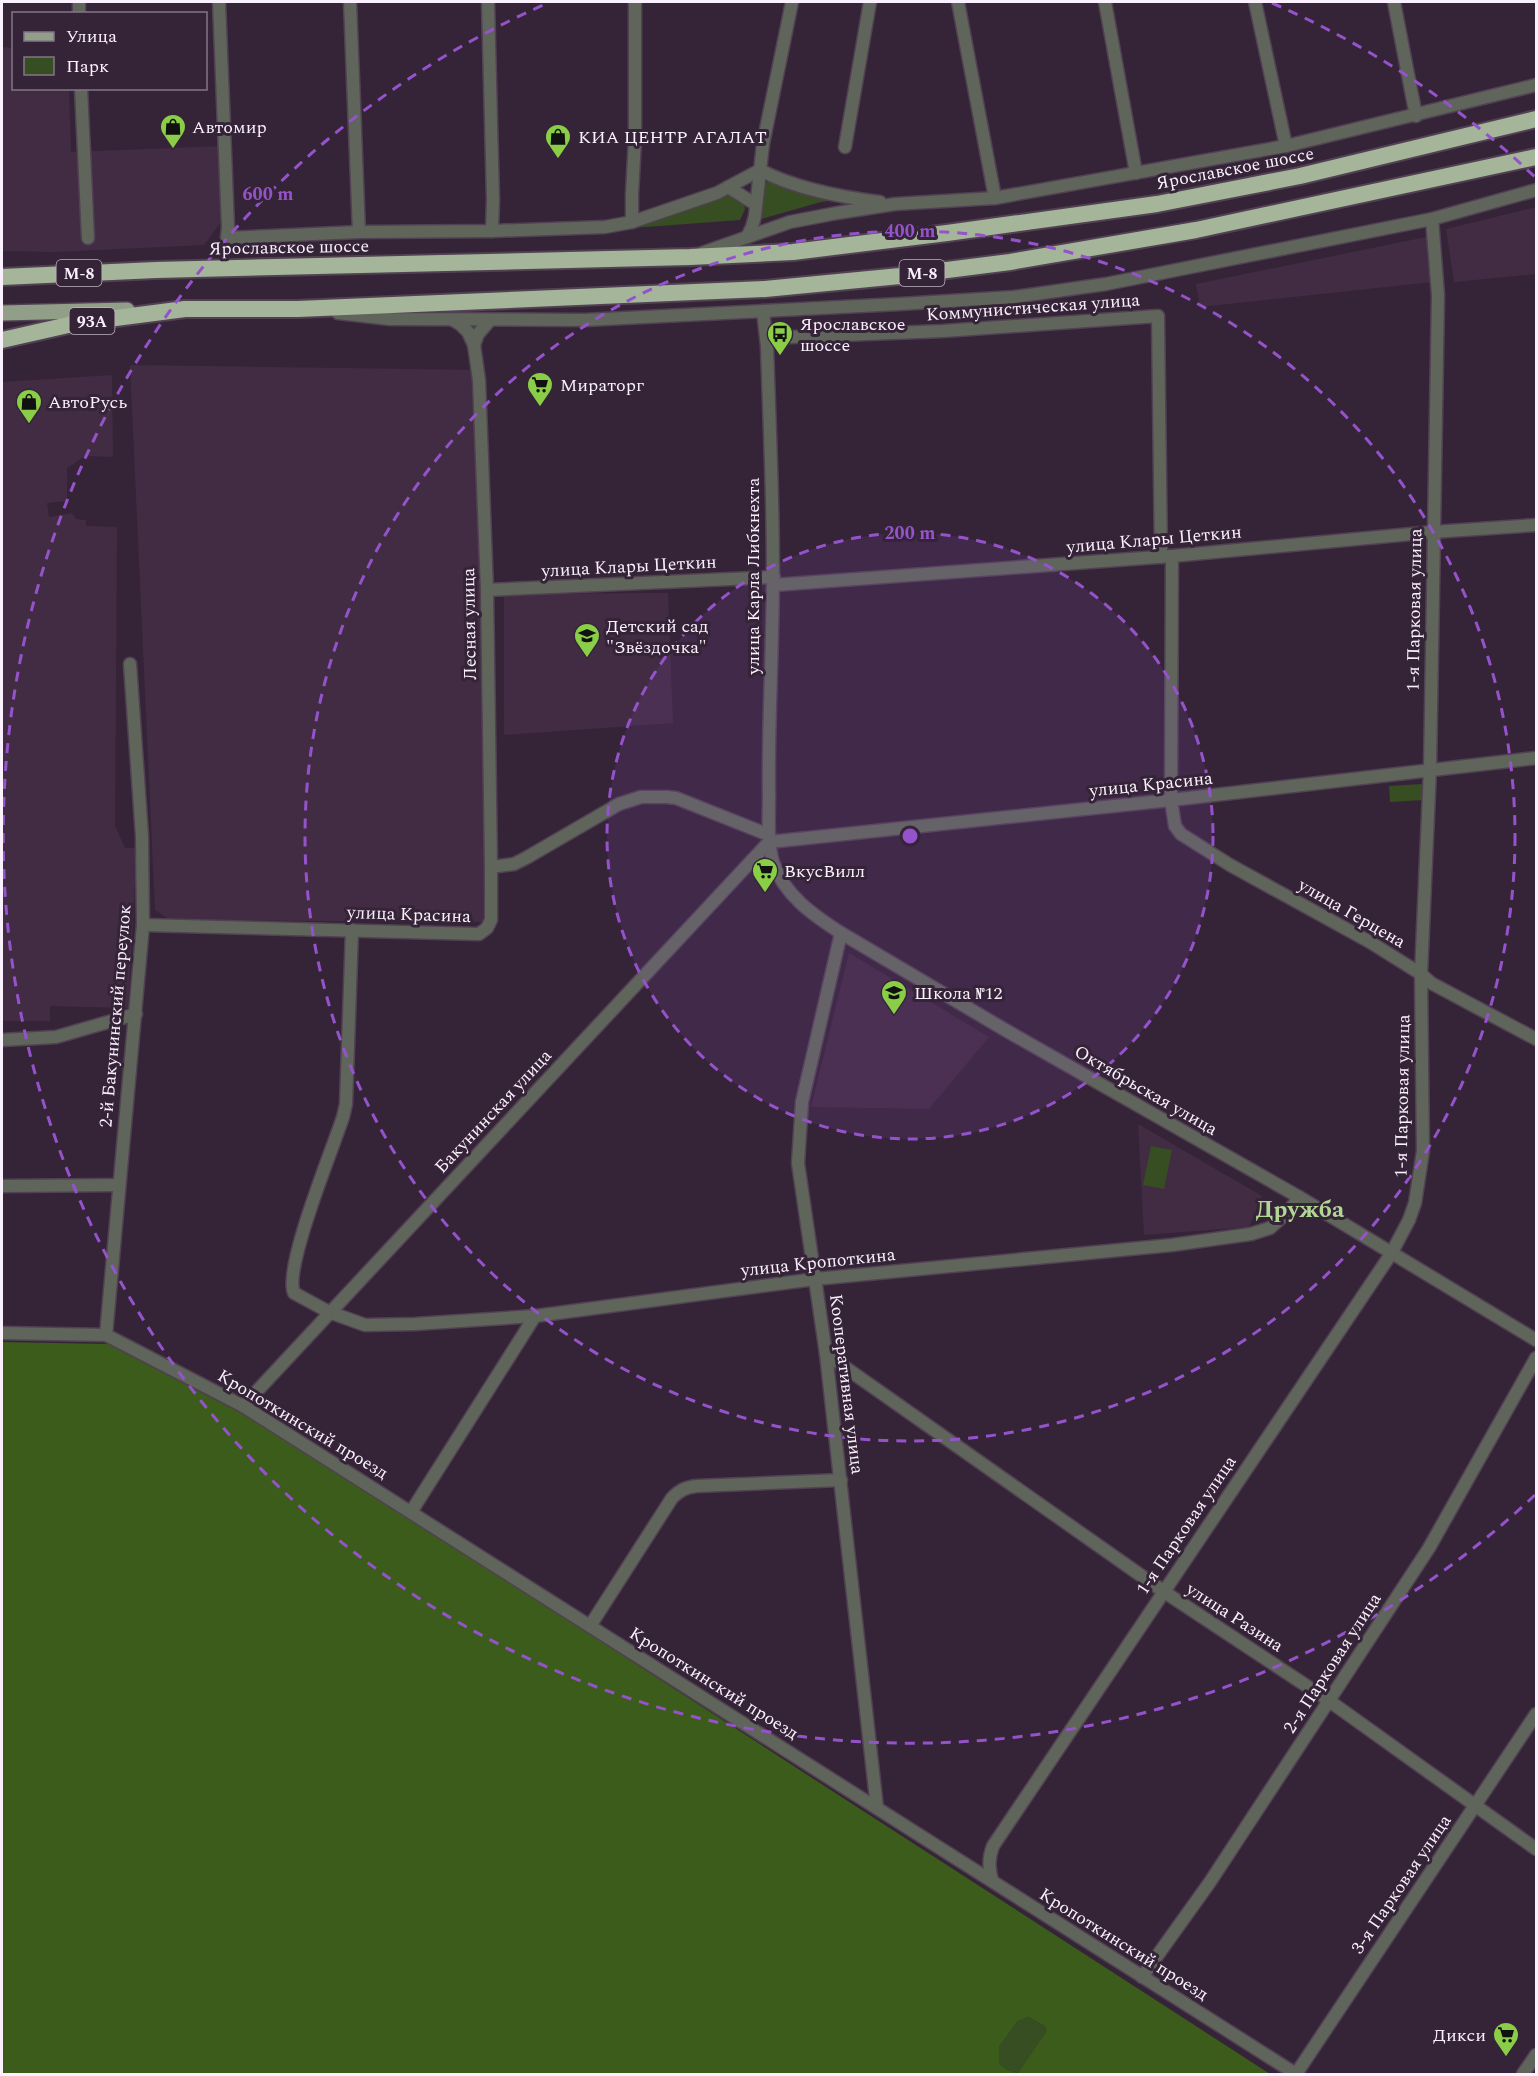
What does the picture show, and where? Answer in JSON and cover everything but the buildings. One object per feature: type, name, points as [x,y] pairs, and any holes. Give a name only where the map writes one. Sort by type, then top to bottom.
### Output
[{"type":"highway","name":"Ярославское шоссе","points":[[2,277],[156,270],[690,257],[817,249],[1157,204],[1300,176],[1536,118]]},
{"type":"highway","name":"М-8","points":[[185,309],[298,309],[765,289],[900,276],[1010,262],[1196,230],[1536,157]]},
{"type":"highway","points":[[2,266],[156,270]]},
{"type":"highway","name":"93A","points":[[2,339],[77,322],[185,309]]},
{"type":"main road","name":"М-8","points":[[2,313],[185,309]]},
{"type":"street","points":[[219,2],[227,238],[359,232],[605,227],[632,222],[728,187],[760,170]]},
{"type":"street","points":[[350,2],[359,232]]},
{"type":"street","points":[[488,2],[492,231]]},
{"type":"street","points":[[632,222],[636,139],[635,2]]},
{"type":"street","points":[[747,237],[752,227],[766,129],[792,2]]},
{"type":"street","points":[[845,147],[870,2]]},
{"type":"street","points":[[958,2],[995,198]]},
{"type":"street","points":[[1105,2],[1136,173]]},
{"type":"street","points":[[1255,2],[1286,146]]},
{"type":"street","points":[[1394,2],[1416,116]]},
{"type":"street","points":[[690,257],[790,222],[894,204],[995,198],[1286,146],[1536,85]]},
{"type":"street","points":[[81,90],[87,238]]},
{"type":"street","points":[[760,170],[786,181],[847,198],[894,204]]},
{"type":"street","points":[[728,187],[755,204]]},
{"type":"street","points":[[298,309],[390,319],[585,320],[1014,297],[1106,284],[1432,219],[1536,190]]},
{"type":"street","name":"1-я Парковая улица","points":[[992,1881],[989,1856],[993,1846],[1391,1254],[1409,1220],[1420,1180],[1423,1151],[1422,974],[1430,770],[1438,295],[1435,234],[1432,219]]},
{"type":"street","name":"улица Карла Либкнехта","points":[[764,311],[774,581],[769,838]]},
{"type":"street","name":"Коммунистическая улица","points":[[766,338],[943,331],[1158,316]]},
{"type":"street","name":"улица Герцена","points":[[1158,316],[1167,556],[1171,800],[1175,826],[1189,841],[1422,974],[1431,983],[1536,1039]]},
{"type":"street","points":[[452,319],[468,332],[474,345]]},
{"type":"street","points":[[474,345],[477,334],[490,320]]},
{"type":"street","name":"Лесная улица","points":[[474,345],[479,380],[487,590],[491,867]]},
{"type":"street","name":"улица Клары Цеткин","points":[[487,590],[774,581],[1167,556],[1536,525]]},
{"type":"street","name":"2-й Бакунинский переулок","points":[[106,1335],[143,925],[142,836],[130,664]]},
{"type":"street","name":"улица Красина","points":[[143,925],[469,934],[484,932],[491,920],[491,867],[514,864],[619,804],[641,797],[667,796],[684,801],[769,838],[1171,800],[1536,758]]},
{"type":"street","name":"Октябрьская улица","points":[[769,838],[773,862],[788,890],[818,918],[1007,1031],[1299,1197],[1536,1340]]},
{"type":"street","name":"Бакунинская улица","points":[[243,1406],[769,838]]},
{"type":"street","name":"улица Кропоткина","points":[[352,930],[346,1104],[306,1223],[295,1261],[292,1282],[294,1293],[329,1312],[365,1325],[535,1316],[815,1279],[1172,1245],[1251,1234],[1270,1228],[1288,1212],[1299,1197]]},
{"type":"street","name":"Кооперативная улица","points":[[841,933],[802,1102],[798,1163],[826,1354],[877,1808]]},
{"type":"street","points":[[2,1040],[56,1037],[136,1014]]},
{"type":"street","points":[[2,1186],[119,1185]]},
{"type":"street","points":[[411,1512],[535,1316]]},
{"type":"street","points":[[2,1333],[106,1335]]},
{"type":"street","name":"Кропоткинский проезд","points":[[106,1335],[243,1406],[1296,2074]]},
{"type":"street","name":"улица Разина","points":[[826,1354],[1163,1591],[1329,1700],[1536,1849]]},
{"type":"street","name":"2-я Парковая улица","points":[[1142,1977],[1210,1882],[1429,1548],[1536,1358]]},
{"type":"street","points":[[590,1626],[678,1491],[686,1487],[697,1486],[841,1480]]},
{"type":"street","name":"3-я Парковая улица","points":[[1296,2074],[1444,1851],[1477,1806],[1536,1714]]},
{"type":"street","points":[[1523,2074],[1536,2055]]},
{"type":"shaded area","name":"Автомир","points":[[2,47],[12,48],[12,90],[69,90],[71,152],[223,146],[223,219],[204,245],[55,252],[2,251]]},
{"type":"shaded area","points":[[1536,207],[1536,274],[1454,282],[1446,229]]},
{"type":"shaded area","points":[[1426,237],[1433,282],[1200,307],[1196,284]]},
{"type":"shaded area","points":[[130,365],[477,370],[483,922],[170,920],[155,910]]},
{"type":"shaded area","points":[[112,375],[113,457],[85,456],[67,468],[67,501],[47,503],[49,517],[72,513],[76,519],[86,520],[86,526],[117,527],[115,826],[125,848],[137,848],[128,1008],[50,1006],[50,1021],[2,1021],[2,382]]},
{"type":"shaded area","name":"Детский сад \"Звёздочка\"","points":[[668,593],[673,723],[504,735],[504,594]]},
{"type":"shaded area","name":"Школа №12","points":[[849,953],[989,1037],[929,1109],[811,1107]]},
{"type":"shaded area","points":[[1138,1124],[1262,1196],[1249,1227],[1144,1235]]},
{"type":"green space","points":[[771,180],[840,199],[821,202],[758,220],[761,186]]},
{"type":"green space","points":[[728,192],[743,199],[745,209],[740,220],[632,228]]},
{"type":"green space","points":[[1422,784],[1423,800],[1390,802],[1389,786]]},
{"type":"green space","points":[[1151,1146],[1172,1150],[1164,1189],[1143,1185]]},
{"type":"green space","points":[[2,1342],[108,1344],[277,1432],[1270,2074],[2,2074]],"holes":[[[1028,2017],[1045,2026],[1047,2031],[1018,2073],[1007,2070],[999,2063],[999,2047],[1018,2021]]]},
{"type":"green space","points":[[1028,2017],[1045,2026],[1048,2032],[1018,2073],[1007,2070],[999,2063],[999,2047],[1018,2021]]},
{"type":"place","name":"Автомир","points":[[173,150]]},
{"type":"place","name":"КИА ЦЕНТР АГАЛАТ","points":[[558,160]]},
{"type":"place","name":"Ярославское шоссе","points":[[780,357]]},
{"type":"place","name":"Мираторг","points":[[540,408]]},
{"type":"place","name":"АвтоРусь","points":[[29,425]]},
{"type":"place","name":"Детский сад \"Звёздочка\"","points":[[587,659]]},
{"type":"place","name":"ВкусВилл","points":[[765,894]]},
{"type":"place","name":"Школа №12","points":[[894,1016]]},
{"type":"place","name":"Дикси","points":[[1506,2058]]},
{"type":"district","name":"Дружба","points":[[1300,1209]]}]
